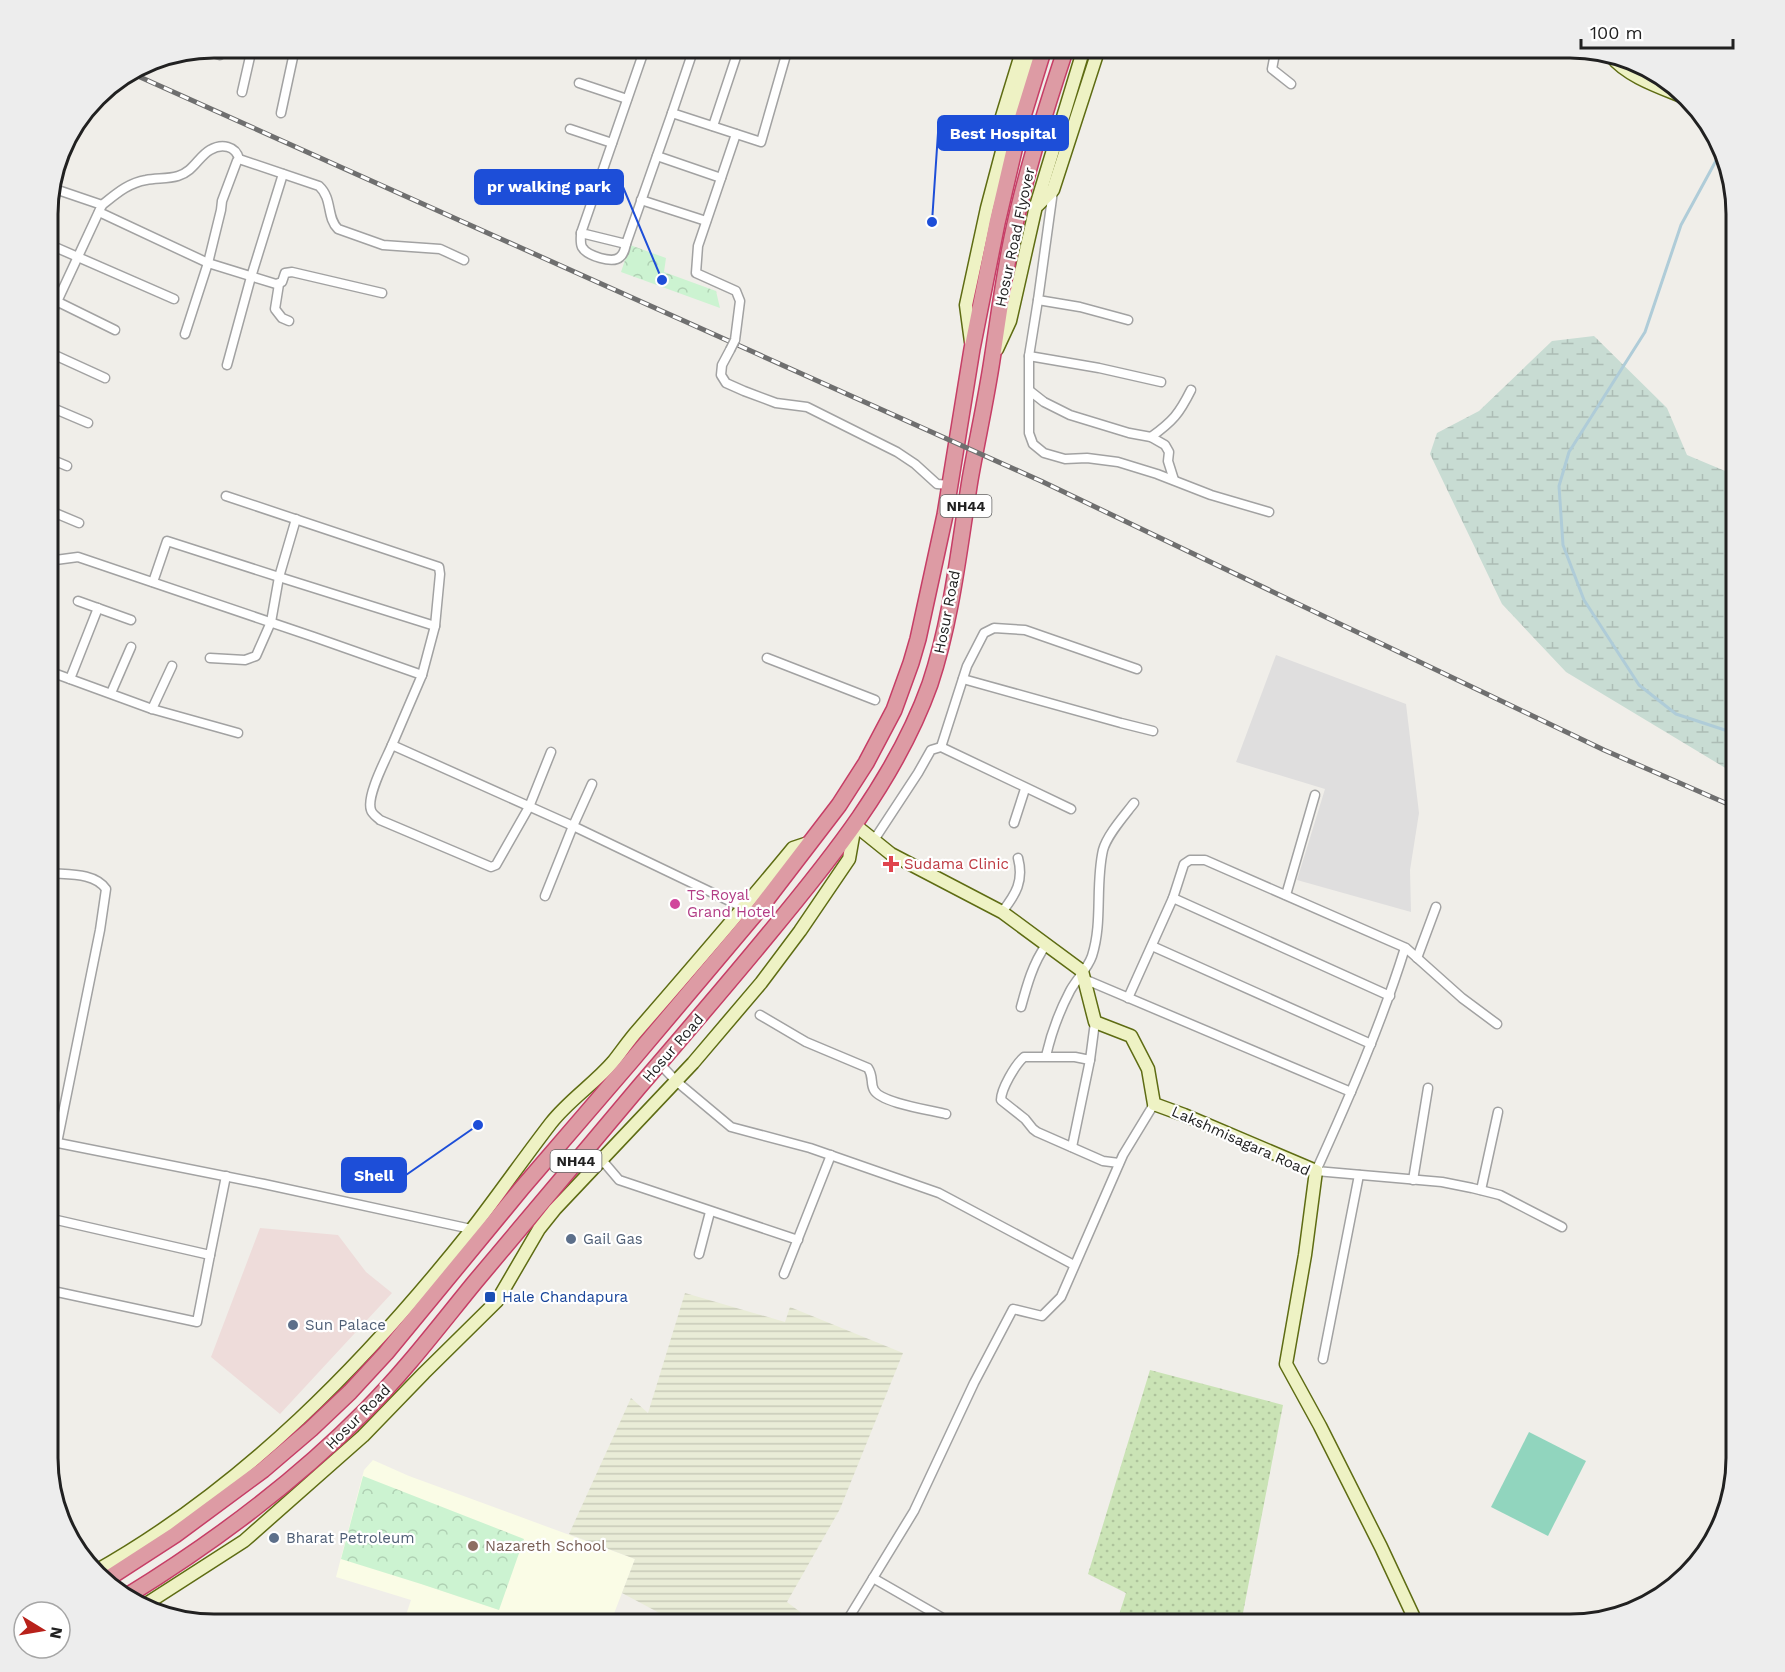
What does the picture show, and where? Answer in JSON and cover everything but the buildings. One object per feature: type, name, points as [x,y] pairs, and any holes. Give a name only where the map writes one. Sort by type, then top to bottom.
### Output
[{"type":"highway","name":"Hosur Road Flyover","points":[[972,349],[1018,129],[1041,58]]},
{"type":"highway","name":"Hosur Road Flyover","points":[[992,359],[1014,228],[1033,154],[1063,58]]},
{"type":"highway","name":"Hosur Road","points":[[112,1576],[185,1528],[263,1470],[350,1392],[386,1353],[522,1188],[757,912],[839,805],[866,763],[894,710],[918,639],[950,485],[972,349]]},
{"type":"highway","name":"Hosur Road","points":[[134,1591],[214,1539],[253,1510],[296,1476],[368,1408],[408,1364],[812,883],[855,825],[908,735],[920,709],[945,633],[992,359]]},
{"type":"street","points":[[242,93],[250,58]]},
{"type":"street","points":[[281,113],[293,58]]},
{"type":"street","points":[[641,58],[581,233],[583,250],[589,255],[613,261],[619,259],[623,253],[691,58]]},
{"type":"street","points":[[713,126],[737,58]]},
{"type":"street","points":[[672,113],[761,142],[785,58]]},
{"type":"street","points":[[1005,139],[1000,123],[1020,58]]},
{"type":"street","points":[[972,349],[966,305],[987,208],[1030,58]]},
{"type":"street","points":[[992,359],[1010,321],[1036,206],[1081,58]]},
{"type":"street","points":[[1096,58],[1053,190],[1029,356],[1029,433],[1033,444],[1044,453],[1065,459],[1087,458],[1118,462],[1211,495],[1269,512]]},
{"type":"street","points":[[1274,58],[1272,69],[1291,84]]},
{"type":"street","points":[[1622,67],[1657,85]]},
{"type":"street","points":[[579,83],[627,99]]},
{"type":"street","points":[[570,129],[612,143]]},
{"type":"street","points":[[736,134],[698,246],[696,273],[736,291],[740,301],[735,340],[722,365],[721,375],[726,382],[744,392],[776,403],[807,407],[897,452],[915,464],[937,484],[950,485]]},
{"type":"street","points":[[59,289],[79,256],[100,208],[126,186],[144,180],[176,177],[194,167],[209,150],[220,146],[229,147],[238,153],[239,159],[222,201],[208,262],[185,334]]},
{"type":"street","points":[[657,156],[721,178]]},
{"type":"street","points":[[239,159],[319,186],[327,196],[332,219],[338,229],[383,245],[440,249],[464,260]]},
{"type":"street","points":[[228,365],[251,277],[283,174]]},
{"type":"street","points":[[1036,206],[1053,190]]},
{"type":"street","points":[[60,192],[100,208],[208,262],[279,284]]},
{"type":"street","points":[[641,201],[706,221]]},
{"type":"street","points":[[581,233],[626,244]]},
{"type":"street","points":[[59,248],[174,299]]},
{"type":"street","points":[[289,321],[282,318],[275,309],[279,284],[288,271],[382,293]]},
{"type":"street","points":[[1038,300],[1080,307],[1128,320]]},
{"type":"street","points":[[59,302],[115,330]]},
{"type":"street","points":[[1029,356],[1161,382]]},
{"type":"street","points":[[59,357],[105,378]]},
{"type":"street","points":[[1151,437],[1178,414],[1191,390]]},
{"type":"street","points":[[1030,391],[1044,402],[1070,415],[1129,433],[1151,437],[1165,445],[1169,452],[1168,461],[1174,480]]},
{"type":"street","points":[[59,411],[88,423]]},
{"type":"street","points":[[59,463],[67,466]]},
{"type":"street","points":[[226,496],[439,567],[435,626],[422,675],[373,790],[370,803],[371,812],[380,820],[491,867],[496,865],[529,807],[551,752]]},
{"type":"street","points":[[59,515],[78,523]]},
{"type":"street","points":[[210,658],[245,660],[256,656],[271,622],[279,578],[296,519]]},
{"type":"street","points":[[153,582],[167,541],[435,626]]},
{"type":"street","points":[[59,560],[78,557],[422,675]]},
{"type":"street","points":[[78,602],[131,620]]},
{"type":"street","points":[[70,679],[98,609]]},
{"type":"street","points":[[941,747],[967,666],[984,633],[994,628],[1025,630],[1137,669]]},
{"type":"street","points":[[111,693],[131,647]]},
{"type":"street","points":[[767,658],[875,700]]},
{"type":"street","points":[[152,709],[172,666]]},
{"type":"street","points":[[59,675],[152,709],[238,733]]},
{"type":"street","points":[[963,679],[1153,731]]},
{"type":"street","points":[[392,745],[573,826],[744,908]]},
{"type":"street","points":[[874,840],[931,750],[941,747],[1071,809]]},
{"type":"street","points":[[545,896],[592,784]]},
{"type":"street","points":[[1014,823],[1025,789]]},
{"type":"street","points":[[1286,895],[1315,795]]},
{"type":"street","points":[[1046,1056],[1060,1012],[1091,959],[1097,934],[1103,849],[1109,837],[1134,804]]},
{"type":"street","points":[[151,1601],[244,1541],[363,1436],[497,1301],[539,1229],[555,1209],[676,1081],[761,983],[849,859],[855,825],[891,854],[1002,912],[1083,975],[1128,998],[1351,1092]]},
{"type":"street","points":[[103,1567],[154,1535],[228,1482],[281,1437],[399,1317],[516,1173],[553,1121],[612,1064],[638,1030],[793,849],[813,841]]},
{"type":"street","points":[[1002,912],[1018,887],[1022,871],[1018,858]]},
{"type":"street","points":[[1128,998],[1173,898],[1184,864],[1190,860],[1205,860],[1405,948],[1462,998],[1497,1024]]},
{"type":"street","points":[[59,874],[91,878],[102,883],[106,890],[100,930],[59,1115]]},
{"type":"street","points":[[1173,898],[1390,996]]},
{"type":"street","points":[[1418,958],[1436,907]]},
{"type":"street","points":[[1021,1007],[1027,983],[1046,945]]},
{"type":"street","points":[[1152,946],[1371,1044]]},
{"type":"street","points":[[1405,948],[1390,996],[1371,1044],[1316,1171],[1442,1182],[1481,1190],[1500,1195],[1562,1227]]},
{"type":"street","points":[[1072,1147],[1090,1060],[1095,1022],[1083,975]]},
{"type":"street","points":[[760,1015],[806,1042],[868,1068],[872,1075],[872,1087],[876,1094],[885,1099],[946,1114]]},
{"type":"street","name":"Lakshmisagara Road","points":[[1095,1022],[1131,1036],[1148,1068],[1154,1104],[1316,1171],[1305,1255],[1286,1364],[1320,1426],[1412,1614]]},
{"type":"street","points":[[1090,1060],[1046,1056],[1024,1058],[1018,1062],[1001,1094],[1001,1100],[1025,1119],[1033,1129],[1103,1161],[1119,1163]]},
{"type":"street","points":[[660,1064],[676,1081],[731,1127],[831,1155],[939,1193],[1074,1265]]},
{"type":"street","points":[[1413,1180],[1428,1088]]},
{"type":"street","points":[[851,1614],[914,1511],[974,1383],[1013,1309],[1042,1316],[1061,1297],[1119,1163],[1154,1104]]},
{"type":"street","points":[[1481,1190],[1498,1112]]},
{"type":"street","points":[[59,1143],[226,1176],[471,1229]]},
{"type":"street","points":[[588,1148],[620,1180],[798,1240]]},
{"type":"street","points":[[784,1274],[831,1155]]},
{"type":"street","points":[[1323,1359],[1359,1175]]},
{"type":"street","points":[[59,1292],[197,1322],[226,1176]]},
{"type":"street","points":[[699,1254],[710,1212]]},
{"type":"street","points":[[59,1221],[210,1255]]},
{"type":"street","points":[[873,1578],[936,1614]]},
{"type":"shaded area","points":[[1276,655],[1406,704],[1419,813],[1410,870],[1411,912],[1297,880],[1325,789],[1236,762]]},
{"type":"shaded area","name":"Sun Palace","points":[[260,1228],[338,1235],[366,1272],[392,1293],[280,1414],[211,1357]]},
{"type":"shaded area","points":[[685,1293],[785,1322],[790,1307],[903,1353],[840,1509],[787,1602],[803,1614],[661,1614],[622,1593],[635,1559],[569,1534],[631,1398],[648,1413]]},
{"type":"shaded area","name":"Nazareth School","points":[[373,1460],[409,1476],[635,1559],[614,1614],[406,1614],[411,1600],[336,1577],[364,1470]]},
{"type":"green space","points":[[630,245],[666,258],[664,272],[716,291],[720,308],[621,272]]},
{"type":"green space","points":[[1594,336],[1667,408],[1687,455],[1726,471],[1726,768],[1566,672],[1502,604],[1430,454],[1437,433],[1479,411],[1552,341]]},
{"type":"green space","points":[[1150,1370],[1283,1405],[1244,1614],[1119,1614],[1126,1593],[1088,1574]]},
{"type":"green space","points":[[1529,1432],[1586,1461],[1548,1536],[1491,1507]]},
{"type":"green space","points":[[363,1476],[524,1539],[499,1610],[341,1559]]},
{"type":"waterway","points":[[1717,159],[1681,225],[1645,332],[1569,452],[1559,486],[1563,545],[1584,600],[1639,685],[1676,714],[1726,730]]},
{"type":"railway","points":[[140,77],[1041,481],[1604,750],[1726,803]]},
{"type":"place","name":"Best Hospital","points":[[932,222]]},
{"type":"place","name":"pr walking park","points":[[662,280]]},
{"type":"place","name":"Sudama Clinic","points":[[891,864]]},
{"type":"place","name":"TS Royal Grand Hotel","points":[[675,904]]},
{"type":"place","name":"Shell","points":[[478,1125]]},
{"type":"place","name":"Gail Gas","points":[[571,1239]]},
{"type":"place","name":"Hale Chandapura","points":[[490,1297]]},
{"type":"place","name":"Sun Palace","points":[[293,1325]]},
{"type":"place","name":"Bharat Petroleum","points":[[274,1538]]},
{"type":"place","name":"Nazareth School","points":[[473,1546]]}]
